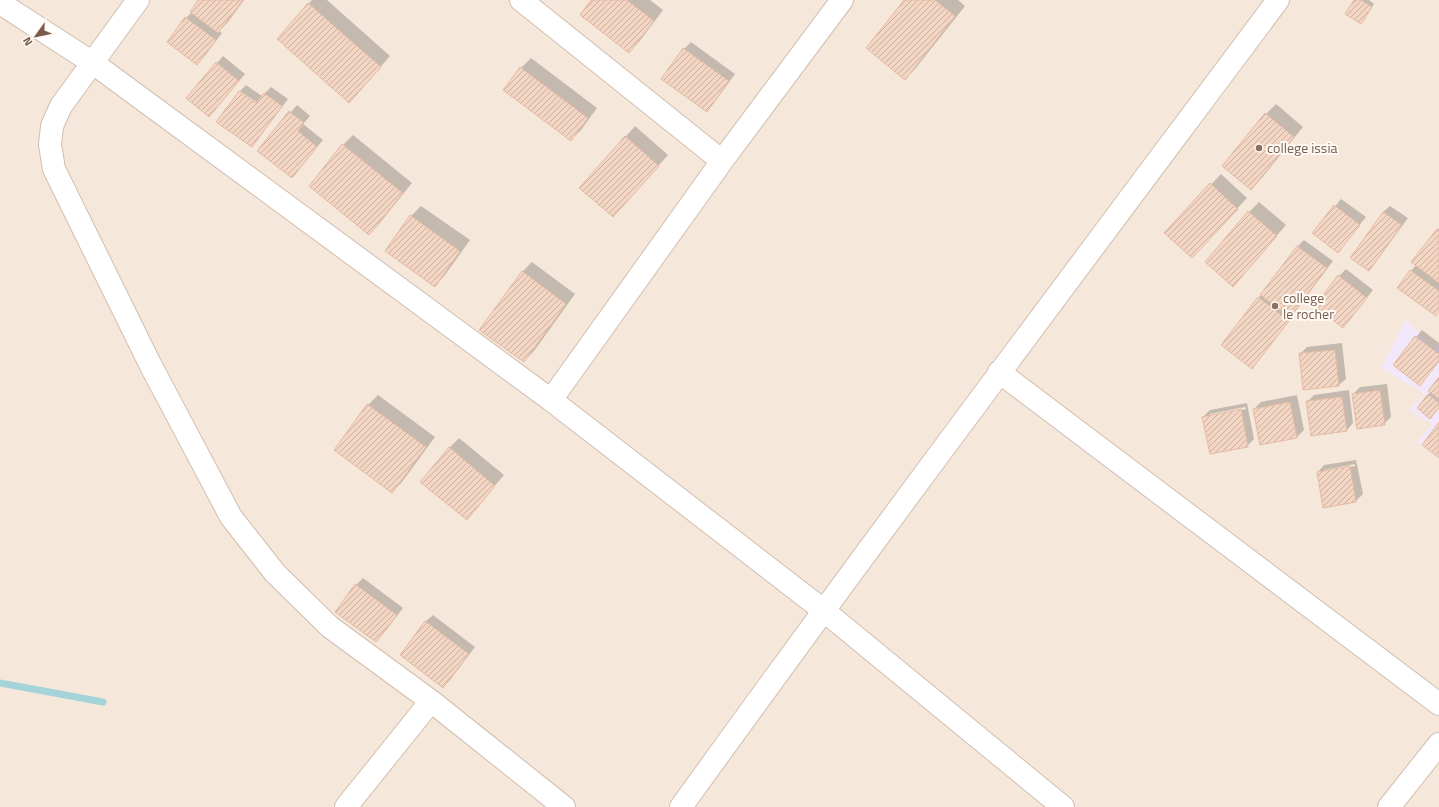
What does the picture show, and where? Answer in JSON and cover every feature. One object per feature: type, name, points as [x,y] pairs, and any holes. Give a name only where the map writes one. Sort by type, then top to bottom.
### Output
[{"type":"street","points":[[138,0],[61,106],[52,126],[50,145],[54,169],[151,366],[231,517],[275,573],[330,626],[431,701],[564,807]]},
{"type":"street","points":[[521,0],[722,161]]},
{"type":"street","points":[[551,400],[722,161],[842,0]]},
{"type":"street","points":[[681,807],[823,610],[999,372],[1278,0]]},
{"type":"street","points":[[0,3],[93,63],[551,400],[823,610],[1062,807]]},
{"type":"street","points":[[999,372],[1439,704]]},
{"type":"street","points":[[346,807],[431,701]]},
{"type":"street","points":[[1389,807],[1439,744]]},
{"type":"shaded area","points":[[0,0],[1439,0],[1439,807],[0,807]]},
{"type":"shaded area","points":[[1406,319],[1433,350],[1439,343],[1439,459],[1417,442],[1432,424],[1408,409],[1426,395],[1381,368]]},
{"type":"building","points":[[198,0],[243,0],[218,33],[190,12]]},
{"type":"building","points":[[591,0],[627,0],[654,21],[629,53],[580,15]]},
{"type":"building","points":[[904,0],[935,0],[955,16],[905,80],[866,48]]},
{"type":"building","points":[[1354,0],[1361,0],[1372,7],[1361,24],[1345,14]]},
{"type":"building","points":[[308,3],[381,67],[349,103],[277,39]]},
{"type":"building","points":[[185,17],[216,40],[197,65],[167,42]]},
{"type":"building","points":[[683,48],[729,81],[707,112],[661,79]]},
{"type":"building","points":[[216,62],[239,81],[209,117],[186,98]]},
{"type":"building","points":[[520,67],[588,118],[571,141],[503,90]]},
{"type":"building","points":[[239,91],[256,103],[264,93],[282,106],[252,147],[216,122]]},
{"type":"building","points":[[289,111],[304,123],[298,131],[317,147],[292,178],[257,151]]},
{"type":"building","name":"college issia","points":[[1265,113],[1294,137],[1251,190],[1222,166]]},
{"type":"building","points":[[625,136],[659,166],[613,217],[579,188]]},
{"type":"building","points":[[342,144],[403,193],[369,235],[309,186]]},
{"type":"building","points":[[1210,183],[1238,209],[1192,258],[1164,233]]},
{"type":"building","points":[[1334,205],[1360,225],[1338,253],[1312,233]]},
{"type":"building","name":"college le rocher","points":[[1248,211],[1277,236],[1233,287],[1205,262]]},
{"type":"building","points":[[1383,212],[1402,225],[1369,271],[1350,258]]},
{"type":"building","points":[[410,215],[460,251],[435,287],[385,251]]},
{"type":"building","points":[[1437,229],[1439,231],[1439,283],[1411,262]]},
{"type":"building","points":[[1297,246],[1327,268],[1290,317],[1260,295]]},
{"type":"building","points":[[1410,270],[1439,291],[1439,311],[1436,316],[1397,288]]},
{"type":"building","points":[[522,271],[566,304],[524,362],[479,330]]},
{"type":"building","points":[[1338,275],[1367,298],[1343,328],[1315,306]]},
{"type":"building","points":[[1258,297],[1289,321],[1252,369],[1221,345]]},
{"type":"building","points":[[1415,336],[1439,354],[1439,361],[1420,386],[1393,365]]},
{"type":"building","points":[[1335,350],[1339,386],[1303,390],[1299,353]]},
{"type":"building","points":[[1439,377],[1439,399],[1428,391]]},
{"type":"building","points":[[1380,390],[1385,425],[1357,429],[1352,394]]},
{"type":"building","points":[[1428,394],[1439,403],[1439,408],[1430,419],[1417,408]]},
{"type":"building","points":[[1342,397],[1347,431],[1311,436],[1306,401]]},
{"type":"building","points":[[1290,402],[1297,438],[1260,445],[1253,409]]},
{"type":"building","points":[[367,404],[426,447],[392,493],[334,450]]},
{"type":"building","points":[[1241,409],[1248,447],[1210,454],[1202,417]]},
{"type":"building","points":[[1439,422],[1439,458],[1422,445]]},
{"type":"building","points":[[449,447],[495,486],[467,520],[420,482]]},
{"type":"building","points":[[1350,466],[1356,502],[1323,508],[1317,472]]},
{"type":"building","points":[[355,584],[397,615],[376,642],[335,612]]},
{"type":"building","points":[[425,621],[469,654],[443,688],[400,655]]},
{"type":"waterway","points":[[0,683],[103,702]]},
{"type":"place","name":"college issia","points":[[1259,148]]},
{"type":"place","name":"college le rocher","points":[[1275,306]]}]
